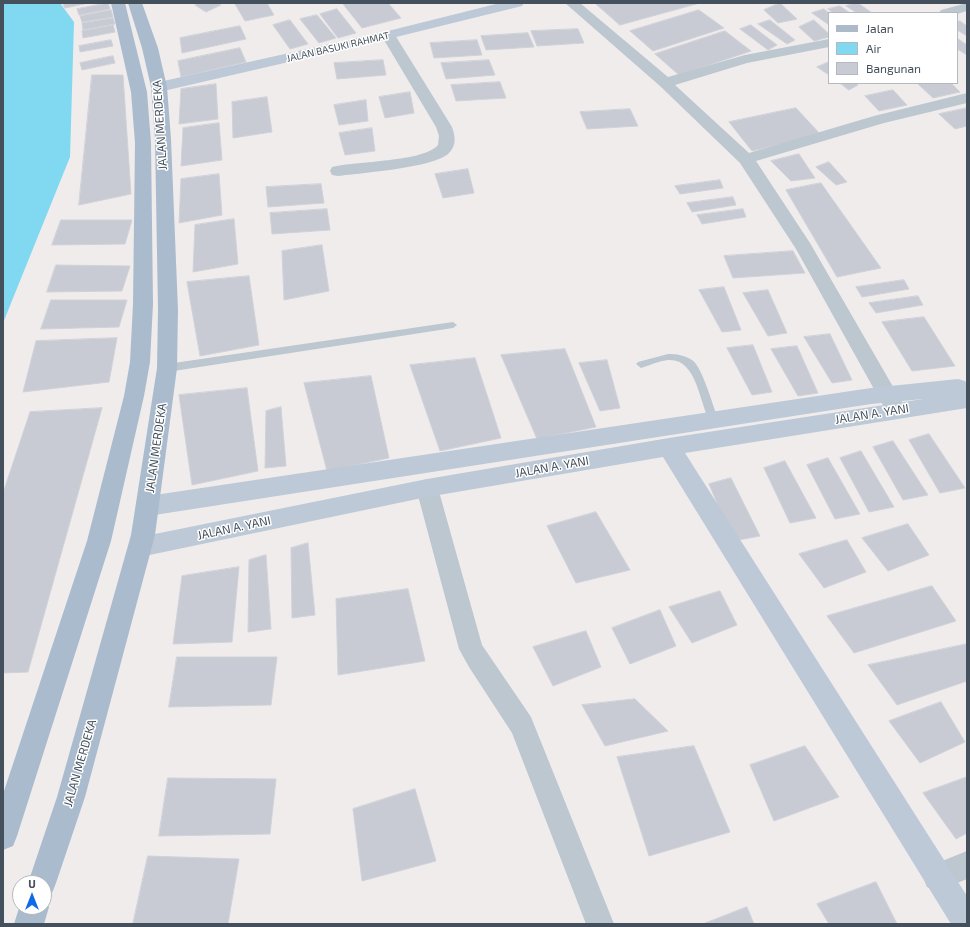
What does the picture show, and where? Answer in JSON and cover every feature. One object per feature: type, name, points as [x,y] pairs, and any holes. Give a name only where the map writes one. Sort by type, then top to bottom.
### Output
[{"type":"main road","name":"JALAN MERDEKA","points":[[45,875],[71,798],[140,547],[148,506],[167,368],[168,310],[154,227],[140,92],[118,3]]},
{"type":"main road","name":"JALAN MERDEKA","points":[[3,836],[98,540],[134,396],[140,362],[163,139],[159,87],[150,48],[135,3]]},
{"type":"street","name":"JALAN BASUKI RAHMAT","points":[[159,87],[388,35],[517,3]]},
{"type":"street","points":[[572,3],[665,83],[746,158],[804,247],[891,402]]},
{"type":"street","points":[[949,12],[964,6]]},
{"type":"street","points":[[338,170],[422,159],[438,154],[446,145],[447,142],[444,127],[388,35]]},
{"type":"street","points":[[665,83],[744,59],[828,43]]},
{"type":"street","points":[[746,158],[879,119],[967,98]]},
{"type":"street","name":"JALAN A. YANI","points":[[140,547],[427,488],[669,447],[967,386]]},
{"type":"street","name":"JALAN A. YANI","points":[[148,506],[714,419],[891,402],[967,400]]},
{"type":"street","points":[[555,443],[564,465]]},
{"type":"street","points":[[669,447],[967,923]]},
{"type":"street","points":[[427,488],[471,649],[481,666],[508,702],[522,726],[600,924]]},
{"type":"street","points":[[937,877],[967,865]]},
{"type":"lane","points":[[167,368],[453,325]]},
{"type":"lane","points":[[641,364],[668,357],[680,358],[690,363],[714,419]]},
{"type":"water","points":[[3,3],[60,3],[74,22],[70,157],[3,323]]},
{"type":"building","points":[[63,3],[89,3],[65,8]]},
{"type":"building","points":[[108,3],[110,9],[79,15],[77,9]]},
{"type":"building","points":[[199,3],[217,3],[221,5],[206,12],[195,5]]},
{"type":"building","points":[[267,3],[274,15],[245,21],[235,4]]},
{"type":"building","points":[[388,3],[401,18],[362,28],[343,4]]},
{"type":"building","points":[[595,3],[700,3],[620,25]]},
{"type":"building","points":[[780,3],[797,19],[778,23],[764,10]]},
{"type":"building","points":[[858,3],[871,12],[855,12],[846,6]]},
{"type":"building","points":[[840,6],[849,12],[832,12],[828,9]]},
{"type":"building","points":[[337,9],[356,33],[338,38],[320,14]]},
{"type":"building","points":[[824,9],[828,12],[828,24],[812,13]]},
{"type":"building","points":[[111,10],[113,17],[82,22],[80,16]]},
{"type":"building","points":[[699,10],[724,28],[653,51],[630,31]]},
{"type":"building","points":[[317,15],[336,38],[319,43],[300,19]]},
{"type":"building","points":[[113,18],[115,24],[83,30],[82,23]]},
{"type":"building","points":[[290,20],[308,44],[290,49],[273,25]]},
{"type":"building","points":[[770,20],[795,40],[787,44],[758,24]]},
{"type":"building","points":[[814,20],[828,33],[828,37],[814,41],[799,27]]},
{"type":"building","points":[[960,21],[967,26],[967,36],[958,31],[958,22]]},
{"type":"building","points":[[113,25],[115,32],[83,38],[82,31]]},
{"type":"building","points":[[751,25],[777,45],[768,50],[740,29]]},
{"type":"building","points":[[240,26],[246,39],[182,53],[180,38]]},
{"type":"building","points":[[578,29],[584,43],[537,46],[531,31]]},
{"type":"building","points":[[725,31],[751,51],[679,75],[655,54]]},
{"type":"building","points":[[528,33],[534,47],[486,50],[481,36]]},
{"type":"building","points":[[958,39],[967,45],[967,55],[958,50]]},
{"type":"building","points":[[111,40],[113,46],[80,52],[79,46]]},
{"type":"building","points":[[477,40],[482,55],[434,58],[430,43]]},
{"type":"building","points":[[240,48],[246,62],[181,77],[178,61]]},
{"type":"building","points":[[113,56],[115,63],[82,70],[80,63]]},
{"type":"building","points":[[383,60],[386,75],[337,79],[334,63]]},
{"type":"building","points":[[489,60],[495,75],[446,79],[441,63]]},
{"type":"building","points":[[828,62],[828,74],[817,67]]},
{"type":"building","points":[[92,75],[123,75],[131,194],[79,205]]},
{"type":"building","points":[[500,82],[506,98],[456,101],[451,85]]},
{"type":"building","points":[[216,84],[218,119],[179,124],[181,89]]},
{"type":"building","points":[[841,84],[858,85],[849,90]]},
{"type":"building","points":[[918,84],[952,84],[960,92],[933,98]]},
{"type":"building","points":[[893,90],[907,105],[879,111],[865,96]]},
{"type":"building","points":[[410,92],[414,113],[385,118],[379,97]]},
{"type":"building","points":[[267,97],[272,132],[233,138],[232,102]]},
{"type":"building","points":[[366,100],[368,121],[339,125],[334,105]]},
{"type":"building","points":[[796,108],[821,135],[752,151],[729,122]]},
{"type":"building","points":[[967,108],[967,126],[955,129],[939,114]]},
{"type":"building","points":[[630,109],[638,126],[587,129],[580,112]]},
{"type":"building","points":[[219,123],[222,160],[181,166],[183,128]]},
{"type":"building","points":[[372,128],[375,151],[345,155],[339,133]]},
{"type":"building","points":[[799,154],[815,178],[791,181],[771,161]]},
{"type":"building","points":[[829,162],[847,182],[836,185],[816,167]]},
{"type":"building","points":[[468,169],[474,193],[443,198],[435,174]]},
{"type":"building","points":[[219,174],[222,215],[179,223],[181,179]]},
{"type":"building","points":[[720,180],[723,188],[680,194],[675,186]]},
{"type":"building","points":[[821,183],[881,268],[837,277],[786,190]]},
{"type":"building","points":[[321,184],[324,203],[268,207],[266,187]]},
{"type":"building","points":[[733,197],[736,205],[692,212],[687,203]]},
{"type":"building","points":[[327,209],[330,230],[272,234],[270,213]]},
{"type":"building","points":[[743,209],[746,217],[702,224],[697,215]]},
{"type":"building","points":[[234,219],[238,264],[193,272],[195,225]]},
{"type":"building","points":[[61,220],[132,220],[125,244],[52,245]]},
{"type":"building","points":[[322,245],[329,291],[284,300],[282,251]]},
{"type":"building","points":[[793,251],[805,273],[733,278],[724,256]]},
{"type":"building","points":[[56,265],[130,266],[122,291],[47,292]]},
{"type":"building","points":[[249,276],[259,345],[200,356],[187,282]]},
{"type":"building","points":[[904,280],[909,289],[862,297],[856,287]]},
{"type":"building","points":[[724,287],[741,330],[722,332],[699,290]]},
{"type":"building","points":[[768,290],[787,333],[768,336],[743,293]]},
{"type":"building","points":[[918,296],[923,305],[876,313],[869,303]]},
{"type":"building","points":[[51,300],[127,300],[119,327],[41,329]]},
{"type":"building","points":[[924,317],[955,366],[912,371],[882,322]]},
{"type":"building","points":[[830,334],[852,380],[832,383],[804,337]]},
{"type":"building","points":[[117,338],[109,382],[23,392],[36,341]]},
{"type":"building","points":[[753,345],[772,392],[752,395],[727,348]]},
{"type":"building","points":[[797,346],[818,393],[798,396],[771,349]]},
{"type":"building","points":[[565,349],[596,427],[537,439],[501,355]]},
{"type":"building","points":[[475,358],[501,438],[440,451],[410,365]]},
{"type":"building","points":[[607,360],[620,408],[600,411],[579,363]]},
{"type":"building","points":[[371,376],[389,458],[327,471],[304,383]]},
{"type":"building","points":[[247,388],[258,471],[192,485],[179,395]]},
{"type":"building","points":[[281,407],[286,466],[265,468],[266,411]]},
{"type":"building","points":[[102,408],[28,672],[3,673],[3,493],[30,412]]},
{"type":"building","points":[[929,434],[965,488],[940,493],[909,440]]},
{"type":"building","points":[[893,441],[928,495],[903,500],[873,447]]},
{"type":"building","points":[[861,451],[894,507],[869,512],[840,458]]},
{"type":"building","points":[[828,458],[860,514],[835,519],[807,465]]},
{"type":"building","points":[[785,461],[816,518],[790,523],[764,468]]},
{"type":"building","points":[[731,478],[760,536],[733,541],[709,484]]},
{"type":"building","points":[[596,512],[630,570],[576,583],[547,526]]},
{"type":"building","points":[[908,524],[929,555],[888,571],[862,538]]},
{"type":"building","points":[[847,540],[866,572],[824,588],[799,554]]},
{"type":"building","points":[[308,543],[315,615],[292,618],[291,548]]},
{"type":"building","points":[[266,555],[271,629],[248,632],[249,560]]},
{"type":"building","points":[[239,567],[232,642],[173,644],[182,576]]},
{"type":"building","points":[[932,586],[956,621],[854,653],[827,616]]},
{"type":"building","points":[[408,589],[425,661],[338,675],[336,599]]},
{"type":"building","points":[[720,591],[737,625],[692,643],[669,607]]},
{"type":"building","points":[[660,610],[676,646],[630,664],[612,628]]},
{"type":"building","points":[[586,631],[601,667],[553,686],[533,647]]},
{"type":"building","points":[[967,644],[967,681],[897,705],[868,665]]},
{"type":"building","points":[[177,657],[277,657],[271,705],[169,707]]},
{"type":"building","points":[[635,699],[668,731],[605,746],[582,705]]},
{"type":"building","points":[[941,702],[965,742],[920,763],[889,721]]},
{"type":"building","points":[[694,746],[730,832],[649,856],[617,757]]},
{"type":"building","points":[[805,746],[839,797],[774,821],[750,765]]},
{"type":"building","points":[[967,777],[967,833],[956,839],[923,793]]},
{"type":"building","points":[[168,778],[276,779],[270,834],[159,836]]},
{"type":"building","points":[[415,789],[436,861],[362,881],[353,809]]},
{"type":"building","points":[[148,856],[239,859],[228,924],[133,924]]},
{"type":"building","points":[[876,882],[897,924],[829,924],[817,904]]},
{"type":"building","points":[[747,907],[754,924],[703,924]]}]
